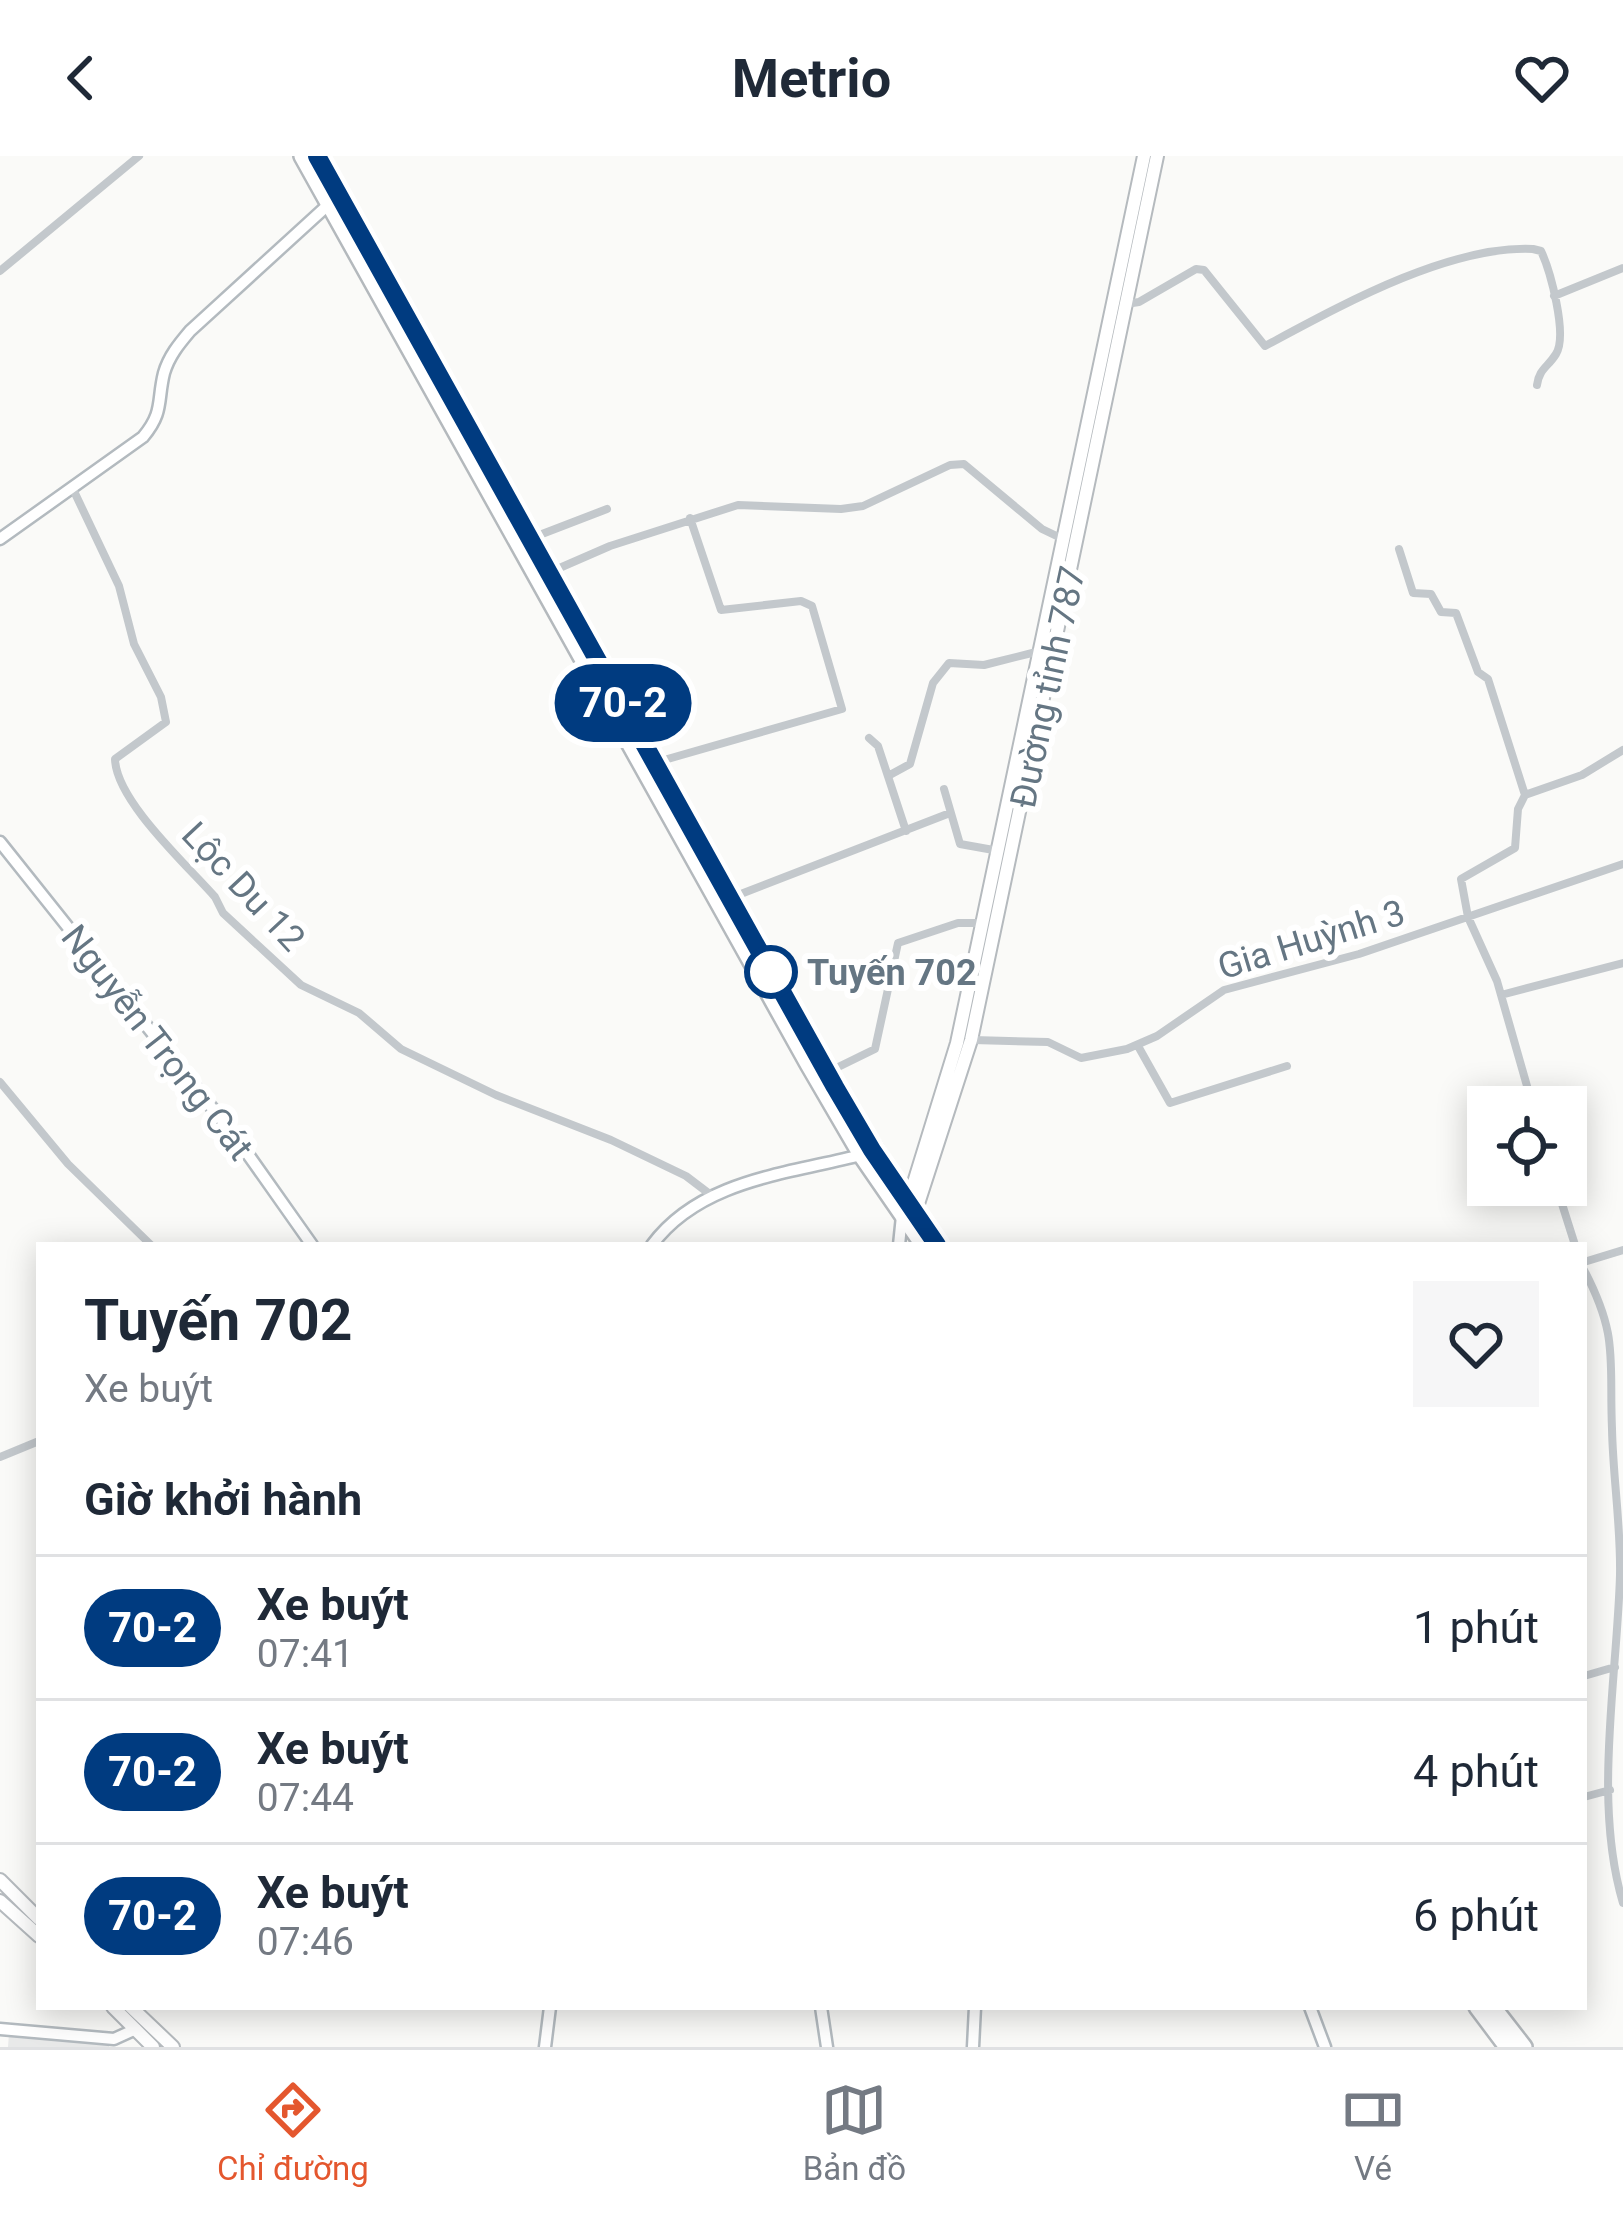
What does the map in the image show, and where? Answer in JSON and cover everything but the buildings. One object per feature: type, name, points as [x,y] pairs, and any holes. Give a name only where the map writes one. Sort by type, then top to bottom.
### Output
[{"type":"highway","points":[[302,156],[866,1152],[935,1242]]},
{"type":"highway","points":[[317,156],[527,540],[541,576],[657,762],[866,1152]]},
{"type":"highway","points":[[908,1210],[922,1242]]},
{"type":"highway","points":[[1479,2010],[1507,2047]]},
{"type":"highway","points":[[1495,2010],[1523,2047]]},
{"type":"main road","name":"Đường tỉnh 787","points":[[908,1210],[951,1066],[1144,156]]},
{"type":"main road","name":"Đường tỉnh 787","points":[[908,1210],[971,1040],[1157,156]]},
{"type":"main road","points":[[0,1880],[36,1916]]},
{"type":"main road","points":[[0,1901],[36,1933]]},
{"type":"main road","points":[[116,2010],[153,2047]]},
{"type":"main road","points":[[134,2010],[172,2047]]},
{"type":"street","points":[[0,271],[139,156]]},
{"type":"street","points":[[0,539],[143,437],[158,418],[171,354],[190,331],[328,205]]},
{"type":"street","points":[[1126,304],[1200,269],[1260,345],[1268,345],[1384,285],[1443,264],[1540,250],[1554,296],[1559,347],[1538,382]]},
{"type":"street","points":[[1554,296],[1623,268]]},
{"type":"street","points":[[541,576],[690,518],[738,505],[863,506],[950,465],[964,464],[1042,529],[1065,540]]},
{"type":"street","name":"Lộc Du 12","points":[[72,487],[119,586],[134,644],[161,697],[166,722],[115,759],[115,770],[136,806],[215,897],[223,914],[302,985],[358,1013],[401,1049],[496,1095],[611,1140],[686,1176],[711,1195]]},
{"type":"street","points":[[527,540],[607,509]]},
{"type":"street","points":[[657,762],[842,709],[812,606],[801,601],[721,610],[690,518]]},
{"type":"street","points":[[1399,549],[1413,593],[1431,593],[1441,612],[1456,613],[1478,672],[1487,679],[1525,795]]},
{"type":"street","points":[[888,776],[910,764],[933,683],[949,663],[984,665],[1042,651]]},
{"type":"street","points":[[869,739],[878,746],[906,831]]},
{"type":"street","points":[[1527,1086],[1501,995],[1468,917],[1461,879],[1515,848],[1518,809],[1525,795],[1582,775],[1623,750]]},
{"type":"street","points":[[944,789],[961,844],[999,851]]},
{"type":"street","points":[[731,898],[950,813]]},
{"type":"street","name":"Nguyễn Trọng Cát","points":[[0,842],[240,1143],[310,1242]]},
{"type":"street","name":"Gia Huỳnh 3","points":[[971,1040],[1048,1042],[1081,1058],[1138,1046],[1224,990],[1359,954],[1623,864]]},
{"type":"street","points":[[827,1072],[875,1049],[898,943],[958,923],[983,923]]},
{"type":"street","points":[[1501,995],[1623,963]]},
{"type":"street","points":[[1138,1046],[1170,1103],[1287,1066]]},
{"type":"street","points":[[0,1082],[68,1164],[148,1242]]},
{"type":"street","points":[[655,1242],[688,1207],[711,1195],[866,1152]]},
{"type":"street","points":[[1563,1206],[1574,1242]]},
{"type":"street","points":[[900,1242],[908,1210]]},
{"type":"street","points":[[1587,1265],[1623,1250]]},
{"type":"street","points":[[1587,1273],[1610,1327],[1612,1431],[1621,1500],[1610,1790],[1612,1866],[1623,1903]]},
{"type":"street","points":[[0,1456],[36,1443]]},
{"type":"street","points":[[1587,1675],[1615,1667]]},
{"type":"street","points":[[1587,1796],[1610,1790]]},
{"type":"street","points":[[545,2047],[550,2010]]},
{"type":"street","points":[[821,2010],[827,2047]]},
{"type":"street","points":[[973,2047],[975,2010]]},
{"type":"street","points":[[1311,2010],[1325,2047]]},
{"type":"street","points":[[0,2029],[114,2038],[136,2030]]},
{"type":"shaded area","points":[[9,2033],[110,2041],[109,2047],[8,2047]]},
{"type":"bus line","name":"70-2","points":[[317,156],[835,1087],[935,1242]]},
{"type":"place","name":"Tuyến 702","points":[[771,972]]}]
